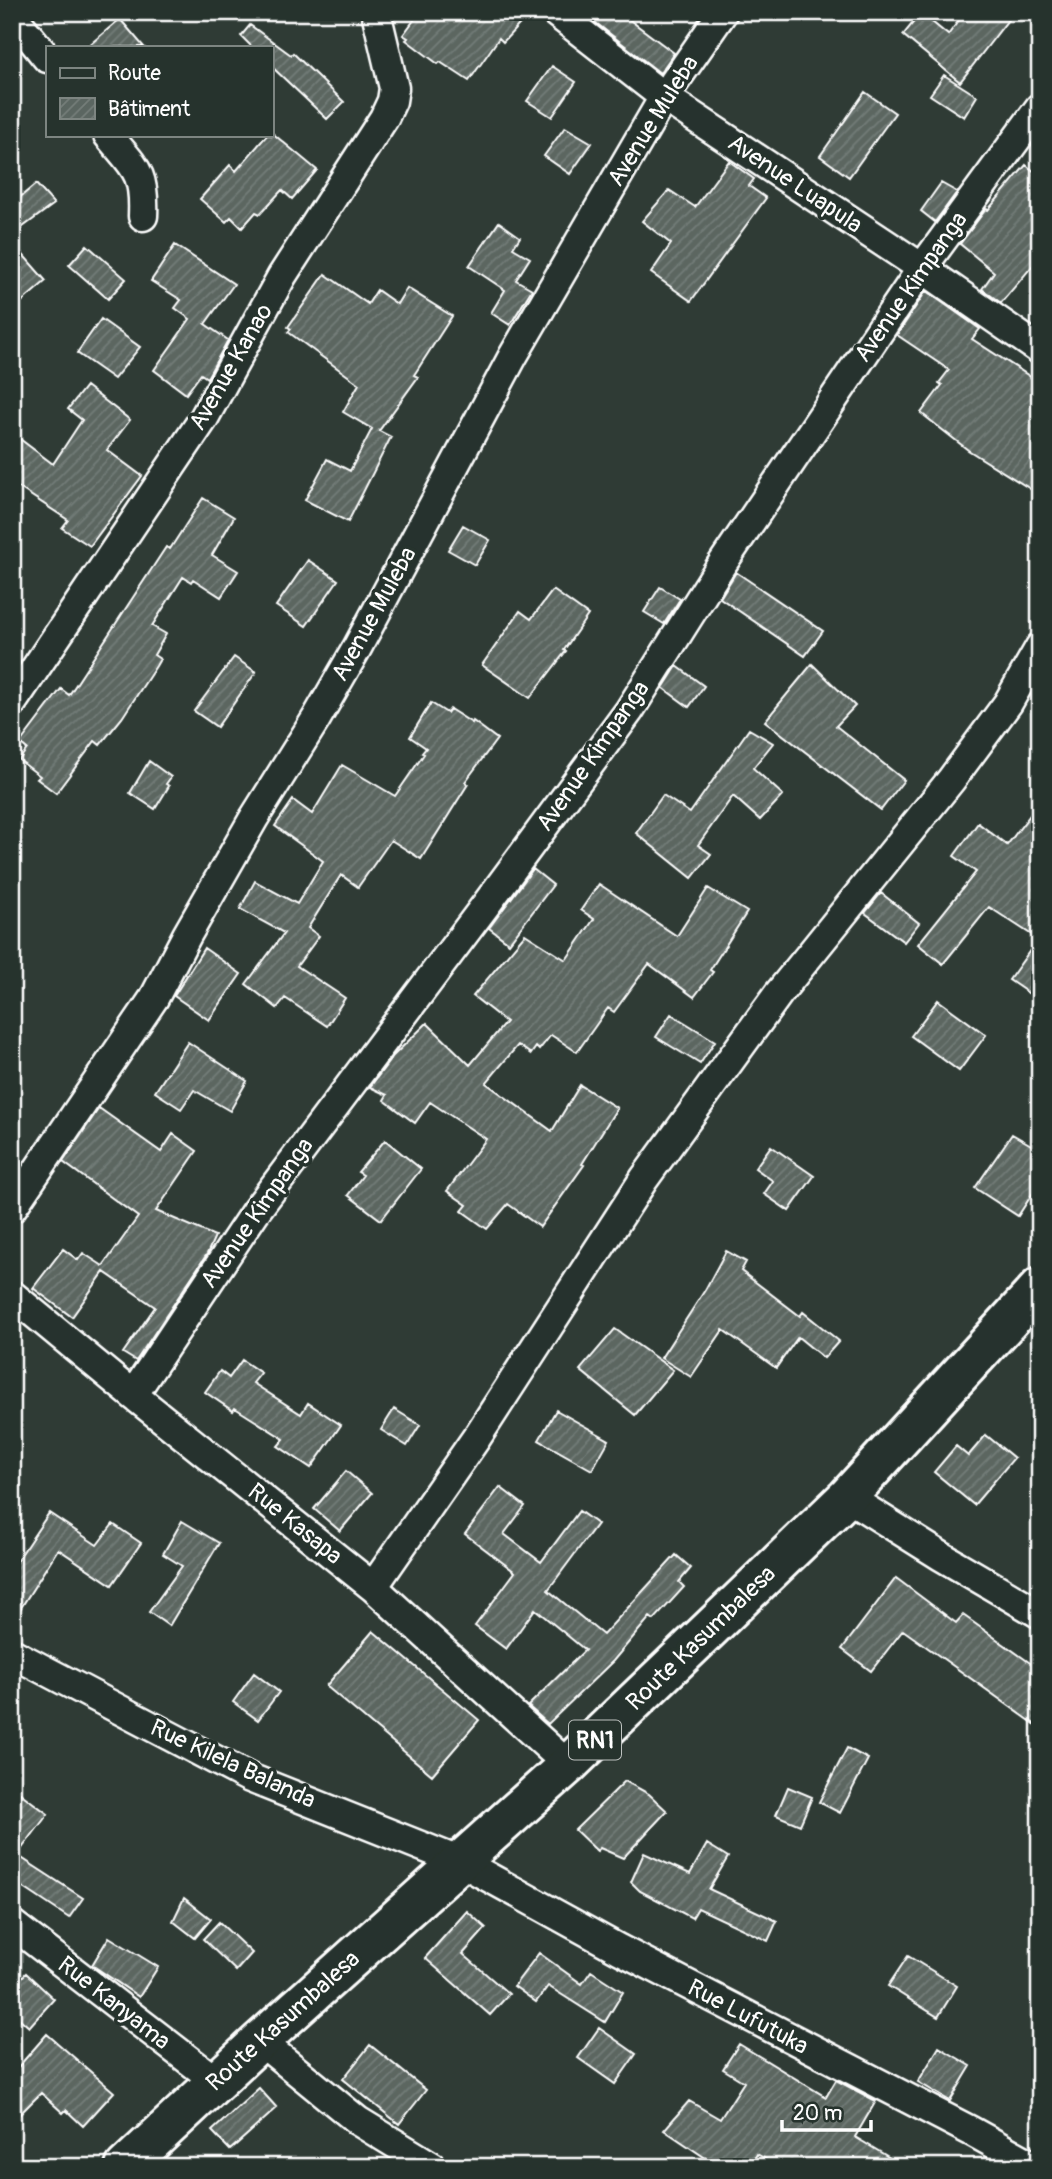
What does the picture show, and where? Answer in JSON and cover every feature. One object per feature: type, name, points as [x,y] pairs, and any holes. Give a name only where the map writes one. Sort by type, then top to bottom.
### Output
[{"type":"highway","name":"Route Kasumbalesa","points":[[125,2167],[260,2041],[568,1765],[847,1497],[1040,1287]]},
{"type":"street","name":"Avenue Kanao","points":[[12,703],[204,418],[282,276],[384,118],[392,101],[394,88],[376,12]]},
{"type":"street","name":"Avenue Luapula","points":[[555,12],[664,97],[922,268],[1040,350]]},
{"type":"street","name":"Avenue Muleba","points":[[12,1208],[154,998],[254,818],[336,684],[403,565],[513,356],[664,97],[723,12]]},
{"type":"street","points":[[12,15],[46,57]]},
{"type":"street","name":"Avenue Kimpanga","points":[[133,1395],[255,1212],[629,711],[714,577],[922,268],[1040,107]]},
{"type":"street","points":[[109,136],[141,177],[144,191],[143,216]]},
{"type":"street","points":[[373,1587],[477,1437],[644,1180],[779,993],[951,780],[1008,703],[1040,647]]},
{"type":"street","name":"Rue Kasapa","points":[[12,1295],[373,1587],[568,1765]]},
{"type":"street","points":[[847,1497],[1040,1614]]},
{"type":"street","name":"Rue Kilela Balanda","points":[[12,1653],[250,1778],[461,1861]]},
{"type":"street","name":"Rue Lufutuka","points":[[461,1861],[656,1969],[1037,2167]]},
{"type":"street","name":"Rue Kanyama","points":[[12,1924],[216,2081]]},
{"type":"street","points":[[260,2041],[359,2120],[433,2167]]},
{"type":"building","points":[[420,12],[531,12],[503,42],[499,38],[469,81],[440,62],[438,64],[406,40],[408,38],[403,35]]},
{"type":"building","points":[[582,12],[619,12],[674,53],[660,73]]},
{"type":"building","points":[[965,12],[1014,12],[960,82],[903,35],[921,13],[948,35]]},
{"type":"building","points":[[120,19],[143,46],[88,46]]},
{"type":"building","points":[[250,25],[291,55],[293,53],[344,102],[327,119],[273,68],[273,46],[251,46],[241,36]]},
{"type":"building","points":[[552,66],[576,82],[552,117],[527,101]]},
{"type":"building","points":[[944,75],[977,96],[964,117],[930,95]]},
{"type":"building","points":[[865,92],[895,113],[849,177],[820,156]]},
{"type":"building","points":[[565,127],[592,143],[570,174],[544,156]]},
{"type":"building","points":[[273,134],[317,170],[292,199],[282,190],[260,214],[256,212],[242,228],[231,217],[226,222],[200,199],[230,165],[236,171],[266,136],[273,136]]},
{"type":"building","points":[[729,161],[754,179],[749,186],[766,198],[691,301],[651,273],[671,244],[642,221],[669,190],[695,207]]},
{"type":"building","points":[[1026,165],[1040,176],[1040,257],[1001,303],[982,289],[994,272],[960,244],[986,209],[988,210]]},
{"type":"building","points":[[941,183],[957,192],[935,222],[921,211]]},
{"type":"building","points":[[36,184],[54,204],[12,235],[12,204]]},
{"type":"building","points":[[499,222],[520,237],[513,248],[530,258],[516,280],[532,289],[510,325],[491,313],[505,290],[469,266]]},
{"type":"building","points":[[12,242],[46,281],[12,310]]},
{"type":"building","points":[[87,245],[126,279],[108,299],[69,265]]},
{"type":"building","points":[[175,245],[234,284],[205,324],[228,340],[207,378],[201,374],[186,394],[154,370],[190,319],[175,308],[181,300],[151,281]]},
{"type":"building","points":[[325,274],[368,304],[377,290],[397,304],[407,288],[452,316],[414,375],[418,377],[379,431],[391,437],[348,522],[305,500],[327,459],[350,471],[372,429],[343,412],[359,384],[288,332],[291,329],[288,327]]},
{"type":"building","points":[[926,291],[980,329],[972,339],[1040,383],[1040,495],[968,450],[921,413],[942,385],[939,383],[949,370],[897,335]]},
{"type":"building","points":[[101,319],[140,347],[114,379],[77,353]]},
{"type":"building","points":[[86,386],[130,420],[107,450],[142,476],[90,546],[62,528],[68,520],[12,483],[12,433],[53,464],[82,420],[68,409]]},
{"type":"building","points":[[203,498],[234,517],[212,555],[238,571],[221,597],[193,579],[191,582],[183,577],[152,626],[166,634],[154,655],[160,659],[156,666],[122,718],[100,745],[95,741],[56,793],[37,779],[40,776],[19,760],[27,749],[20,743],[61,689],[69,695],[166,547],[170,549]]},
{"type":"building","points":[[463,525],[490,540],[475,565],[448,550]]},
{"type":"building","points":[[308,560],[338,580],[306,626],[276,606]]},
{"type":"building","points":[[736,572],[823,631],[805,656],[720,598]]},
{"type":"building","points":[[660,587],[680,599],[664,624],[644,612]]},
{"type":"building","points":[[553,590],[588,615],[564,650],[566,651],[530,698],[482,665],[520,611],[531,619]]},
{"type":"building","points":[[234,657],[256,672],[217,727],[194,711]]},
{"type":"building","points":[[812,664],[855,706],[836,726],[904,780],[881,810],[765,721]]},
{"type":"building","points":[[677,666],[704,686],[689,707],[663,688]]},
{"type":"building","points":[[431,703],[447,713],[450,709],[472,723],[473,721],[497,739],[465,782],[468,784],[421,859],[391,840],[358,887],[341,875],[308,928],[319,936],[297,966],[345,998],[327,1026],[285,998],[277,1008],[246,984],[284,933],[240,909],[255,881],[297,904],[323,861],[275,826],[293,800],[312,814],[342,765],[395,796],[424,754],[422,753],[426,748],[410,737]]},
{"type":"building","points":[[749,729],[773,743],[753,768],[783,795],[760,820],[733,796],[698,845],[711,854],[692,878],[636,833],[663,795],[690,813]]},
{"type":"building","points":[[149,761],[171,777],[166,784],[169,786],[155,809],[130,793]]},
{"type":"building","points":[[1040,802],[1040,1001],[1009,980],[1038,939],[989,907],[943,964],[918,944],[976,872],[954,856],[978,823],[1007,845]]},
{"type":"building","points":[[533,869],[553,885],[509,943],[489,928]]},
{"type":"building","points":[[599,884],[677,936],[708,888],[747,912],[710,970],[713,972],[694,997],[649,964],[614,1012],[608,1008],[577,1052],[551,1035],[539,1050],[536,1047],[531,1054],[518,1045],[486,1083],[552,1131],[580,1085],[617,1108],[582,1164],[584,1165],[540,1227],[508,1204],[487,1229],[462,1211],[467,1205],[447,1191],[486,1139],[430,1102],[415,1123],[384,1100],[387,1095],[370,1087],[393,1056],[427,1023],[470,1065],[506,1022],[473,996],[525,934],[566,960],[594,919],[581,910]]},
{"type":"building","points":[[881,893],[919,923],[904,942],[865,913]]},
{"type":"building","points":[[204,948],[241,974],[209,1020],[174,996]]},
{"type":"building","points":[[938,1000],[986,1035],[959,1071],[911,1036]]},
{"type":"building","points":[[671,1014],[715,1041],[700,1064],[656,1037]]},
{"type":"building","points":[[188,1042],[247,1081],[230,1111],[194,1090],[181,1109],[155,1092]]},
{"type":"building","points":[[99,1108],[161,1152],[173,1134],[197,1151],[156,1211],[215,1236],[207,1254],[136,1361],[123,1353],[155,1307],[104,1272],[72,1317],[33,1288],[63,1249],[78,1260],[83,1253],[103,1266],[138,1217],[63,1162]]},
{"type":"building","points":[[1012,1134],[1040,1150],[1040,1182],[1018,1216],[975,1188]]},
{"type":"building","points":[[385,1140],[421,1169],[381,1220],[348,1195],[363,1175],[358,1172]]},
{"type":"building","points":[[771,1146],[814,1176],[789,1211],[764,1194],[773,1181],[755,1168]]},
{"type":"building","points":[[726,1251],[746,1262],[741,1271],[800,1316],[803,1312],[839,1341],[824,1358],[798,1337],[776,1368],[723,1330],[691,1377],[661,1358],[705,1290]]},
{"type":"building","points":[[615,1329],[673,1370],[635,1415],[580,1370]]},
{"type":"building","points":[[242,1360],[261,1373],[253,1383],[301,1414],[308,1403],[341,1425],[311,1468],[278,1446],[284,1439],[205,1392],[220,1371],[229,1378]]},
{"type":"building","points":[[394,1409],[420,1425],[407,1446],[381,1430]]},
{"type":"building","points":[[556,1410],[609,1440],[592,1470],[539,1440]]},
{"type":"building","points":[[986,1435],[1014,1458],[974,1505],[934,1472],[956,1446],[968,1456]]},
{"type":"building","points":[[346,1471],[372,1493],[340,1531],[314,1509]]},
{"type":"building","points":[[500,1487],[525,1506],[504,1534],[541,1562],[579,1511],[597,1524],[548,1590],[603,1635],[676,1555],[691,1568],[679,1582],[684,1587],[654,1620],[650,1617],[613,1661],[548,1724],[528,1706],[585,1650],[535,1609],[506,1649],[475,1626],[515,1572],[465,1534]]},
{"type":"building","points":[[49,1513],[97,1545],[113,1524],[141,1543],[112,1585],[58,1549],[12,1622],[12,1568]]},
{"type":"building","points":[[182,1521],[219,1543],[169,1626],[149,1612],[182,1566],[163,1554]]},
{"type":"building","points":[[896,1578],[956,1623],[963,1615],[1040,1670],[1040,1728],[903,1630],[871,1671],[842,1649]]},
{"type":"building","points":[[373,1631],[479,1720],[432,1775],[326,1686]]},
{"type":"building","points":[[254,1673],[279,1692],[258,1720],[233,1702]]},
{"type":"building","points":[[847,1748],[868,1759],[840,1813],[819,1802]]},
{"type":"building","points":[[625,1781],[649,1794],[667,1811],[623,1858],[600,1848],[597,1851],[575,1830]]},
{"type":"building","points":[[12,1787],[48,1814],[17,1855],[83,1898],[69,1918],[12,1880]]},
{"type":"building","points":[[788,1787],[812,1797],[800,1825],[776,1815]]},
{"type":"building","points":[[707,1844],[728,1857],[709,1889],[777,1921],[768,1941],[698,1908],[692,1918],[640,1891],[631,1882],[644,1853],[690,1874]]},
{"type":"building","points":[[184,1898],[211,1919],[195,1938],[173,1921]]},
{"type":"building","points":[[467,1911],[486,1928],[463,1954],[509,1994],[490,2015],[425,1958]]},
{"type":"building","points":[[219,1922],[252,1953],[236,1971],[203,1939]]},
{"type":"building","points":[[109,1937],[158,1967],[139,1997],[92,1965]]},
{"type":"building","points":[[539,1953],[582,1984],[591,1971],[623,1992],[605,2022],[548,1986],[536,2002],[514,1986]]},
{"type":"building","points":[[908,1956],[957,1986],[938,2017],[888,1986]]},
{"type":"building","points":[[26,1973],[54,1999],[29,2027],[12,2012],[12,1987]]},
{"type":"building","points":[[599,2028],[636,2054],[615,2084],[578,2058]]},
{"type":"building","points":[[47,2034],[114,2092],[83,2126],[66,2110],[63,2113],[41,2093],[12,2122],[12,2074]]},
{"type":"building","points":[[739,2044],[826,2097],[836,2080],[876,2101],[855,2137],[905,2167],[779,2167],[757,2154],[749,2167],[719,2167],[664,2130],[689,2101],[720,2119],[744,2082],[723,2069]]},
{"type":"building","points":[[370,2045],[426,2090],[399,2124],[343,2079]]},
{"type":"building","points":[[939,2047],[971,2066],[950,2101],[918,2082]]},
{"type":"building","points":[[259,2088],[277,2108],[230,2150],[212,2131]]}]
